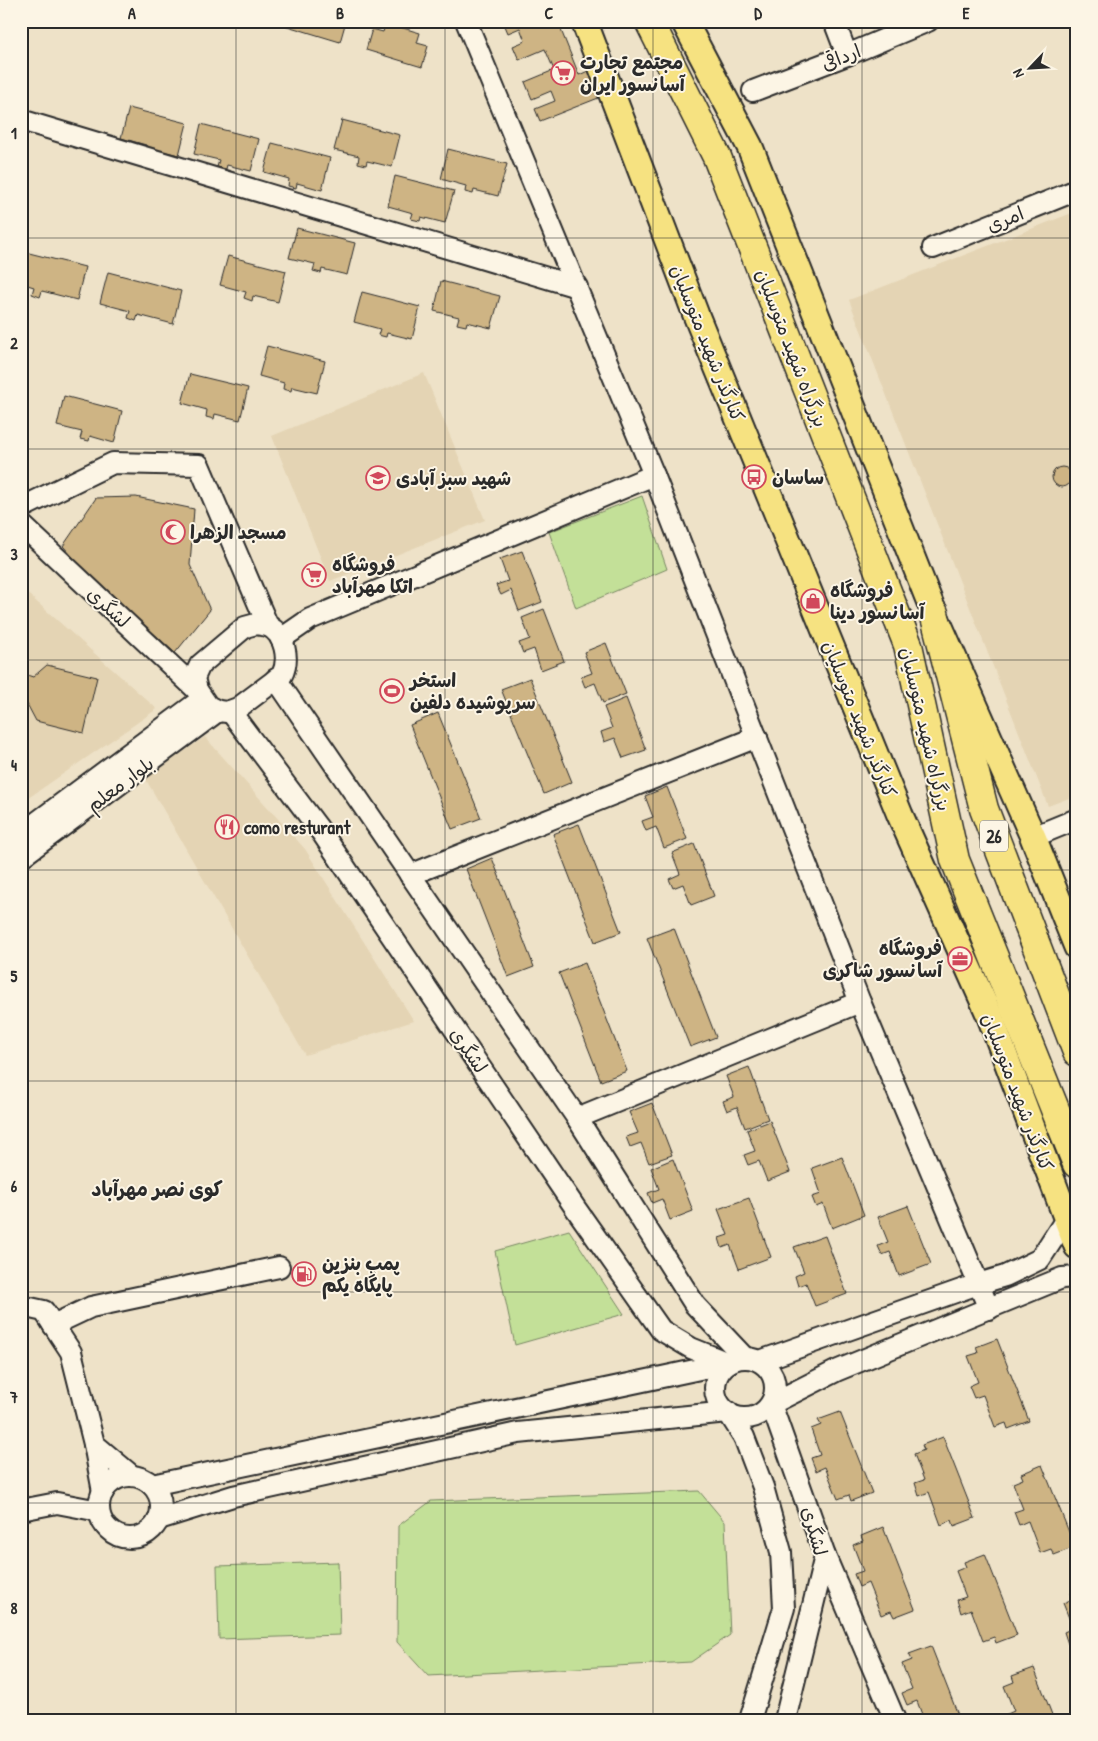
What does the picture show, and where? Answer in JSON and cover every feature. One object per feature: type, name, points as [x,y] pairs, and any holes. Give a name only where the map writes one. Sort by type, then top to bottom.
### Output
[{"type":"highway","name":"بزرگراه شهید متوسلیان","points":[[649,21],[717,156],[908,645],[955,860],[1077,1164]]},
{"type":"highway","name":"بزرگراه شهید متوسلیان","points":[[934,613],[984,809],[1077,1052]]},
{"type":"main road","name":"کنارگذر شهید متوسلیان","points":[[584,21],[703,334],[900,815],[989,1014],[1077,1246]]},
{"type":"main road","points":[[684,21],[750,148],[934,613],[1033,837],[1077,947]]},
{"type":"main road","points":[[963,880],[989,1014]]},
{"type":"street","points":[[466,21],[654,475],[860,1002],[989,1309]]},
{"type":"street","points":[[834,21],[847,55]]},
{"type":"street","name":"ارداقی","points":[[753,91],[928,21]]},
{"type":"street","points":[[21,120],[577,288]]},
{"type":"street","name":"امری","points":[[933,248],[1077,190]]},
{"type":"street","points":[[21,508],[113,463],[199,465],[275,633],[286,652],[286,668],[282,675],[238,708],[212,703],[194,678],[200,665],[245,626],[256,624],[275,633],[654,475]]},
{"type":"street","name":"لشگری","points":[[21,524],[212,703],[322,833],[576,1209],[661,1330],[691,1348],[744,1361]]},
{"type":"street","points":[[276,679],[577,1118],[694,1305],[744,1361]]},
{"type":"street","name":"بلوار معلم","points":[[21,834],[212,703]]},
{"type":"street","name":"بلوار معلم","points":[[21,857],[212,703]]},
{"type":"street","points":[[410,875],[757,737]]},
{"type":"street","points":[[1033,837],[1077,819]]},
{"type":"street","points":[[577,1118],[860,1002]]},
{"type":"street","points":[[152,1485],[744,1361],[768,1368],[773,1376],[775,1385],[775,1394],[771,1404],[765,1411],[756,1416],[747,1418],[736,1417],[721,1406],[715,1388],[716,1378],[721,1370],[744,1361],[1005,1276],[1040,1259],[1066,1219]]},
{"type":"street","points":[[52,1325],[91,1306],[279,1267]]},
{"type":"street","points":[[771,1404],[836,1371],[1062,1278],[1077,1277]]},
{"type":"street","points":[[21,1306],[44,1312],[71,1352],[94,1444],[103,1492]]},
{"type":"street","name":"لشگری","points":[[771,1404],[825,1556],[785,1720]]},
{"type":"street","points":[[159,1519],[233,1496],[518,1433],[728,1412]]},
{"type":"street","name":"لشگری","points":[[728,1412],[744,1437],[757,1471],[781,1552],[784,1608],[750,1720]]},
{"type":"street","points":[[94,1444],[132,1476]]},
{"type":"street","points":[[132,1476],[140,1477],[152,1485],[161,1501],[159,1519],[154,1528],[136,1538],[126,1538],[108,1529],[102,1521],[99,1511],[103,1492],[108,1485],[115,1480],[132,1476]]},
{"type":"street","points":[[21,1510],[57,1504],[99,1511]]},
{"type":"street","points":[[825,1556],[895,1720]]},
{"type":"shaded area","points":[[1077,211],[1077,795],[1048,806],[849,300]]},
{"type":"shaded area","name":"شهید سبز آبادی","points":[[424,373],[485,520],[330,581],[272,436]]},
{"type":"shaded area","points":[[21,588],[157,709],[21,803]]},
{"type":"shaded area","points":[[205,737],[305,849],[414,1021],[305,1055],[145,778]]},
{"type":"green space","points":[[642,496],[667,569],[576,608],[549,532]]},
{"type":"green space","points":[[569,1230],[624,1314],[515,1345],[495,1251]]},
{"type":"green space","points":[[699,1491],[725,1522],[730,1635],[691,1662],[428,1676],[397,1642],[398,1526],[431,1501]]},
{"type":"green space","points":[[338,1562],[340,1635],[219,1639],[217,1566]]},
{"type":"building","points":[[285,21],[346,21],[340,42],[284,25]]},
{"type":"building","name":"مجتمع تجارت آسانسور ایران","points":[[503,21],[575,21],[576,24],[561,30],[579,75],[595,68],[606,95],[540,121],[535,109],[555,101],[551,91],[532,99],[525,82],[554,70],[545,49],[519,60],[513,46],[525,41],[520,28],[508,33]]},
{"type":"building","points":[[386,23],[420,33],[417,43],[428,46],[422,67],[366,50],[372,29],[383,32]]},
{"type":"building","points":[[129,108],[187,123],[179,155],[154,149],[153,153],[145,151],[146,145],[121,138]]},
{"type":"building","points":[[342,120],[400,135],[392,167],[367,161],[366,165],[358,163],[359,156],[334,150]]},
{"type":"building","points":[[201,124],[259,139],[251,171],[227,165],[226,169],[217,167],[219,160],[194,154]]},
{"type":"building","points":[[272,143],[330,158],[322,190],[297,183],[296,188],[288,186],[289,179],[264,172]]},
{"type":"building","points":[[448,149],[507,164],[498,196],[474,190],[473,194],[465,192],[466,186],[441,179]]},
{"type":"building","points":[[395,176],[454,191],[445,223],[421,217],[420,221],[411,219],[413,213],[388,206]]},
{"type":"building","points":[[297,228],[355,243],[347,275],[322,269],[321,273],[313,271],[315,264],[289,258]]},
{"type":"building","points":[[21,251],[85,267],[77,300],[42,291],[40,297],[32,294],[34,287],[21,283]]},
{"type":"building","points":[[228,256],[286,271],[278,302],[253,296],[252,301],[244,298],[246,292],[220,285]]},
{"type":"building","points":[[108,272],[181,291],[173,324],[138,315],[136,321],[128,318],[130,311],[100,303]]},
{"type":"building","points":[[441,281],[500,296],[491,328],[467,322],[466,326],[457,324],[459,317],[434,311]]},
{"type":"building","points":[[362,292],[420,307],[412,339],[387,333],[386,337],[378,335],[380,329],[354,322]]},
{"type":"building","points":[[267,346],[325,361],[317,393],[292,387],[291,391],[283,389],[284,383],[259,376]]},
{"type":"building","points":[[190,374],[248,388],[240,420],[215,414],[214,419],[206,417],[207,410],[182,403]]},
{"type":"building","points":[[64,396],[122,411],[114,443],[90,436],[89,441],[80,439],[82,432],[57,426]]},
{"type":"building","points":[[1062,467],[1069,470],[1072,477],[1069,484],[1062,487],[1055,484],[1052,477],[1055,470]]},
{"type":"building","points":[[136,497],[194,509],[190,565],[210,610],[175,653],[88,574],[63,546],[96,498]]},
{"type":"building","points":[[522,551],[542,602],[519,611],[511,590],[501,595],[496,585],[508,581],[500,559]]},
{"type":"building","points":[[544,609],[564,661],[541,670],[534,649],[523,653],[519,643],[530,639],[522,618]]},
{"type":"building","points":[[606,643],[626,694],[603,703],[595,683],[585,687],[581,677],[592,673],[584,652]]},
{"type":"building","points":[[47,665],[97,677],[84,733],[36,721],[27,704],[21,703],[21,673],[33,677]]},
{"type":"building","points":[[530,678],[572,782],[544,794],[501,689]]},
{"type":"building","points":[[626,698],[646,750],[623,758],[615,738],[604,742],[601,732],[612,728],[604,707]]},
{"type":"building","points":[[438,713],[481,818],[452,829],[410,725]]},
{"type":"building","points":[[667,787],[687,839],[664,848],[656,827],[646,831],[642,821],[653,817],[645,796]]},
{"type":"building","points":[[579,824],[621,932],[595,942],[553,834]]},
{"type":"building","points":[[694,844],[714,896],[691,905],[683,884],[673,888],[669,879],[680,874],[672,853]]},
{"type":"building","points":[[492,858],[534,967],[508,977],[466,869]]},
{"type":"building","points":[[674,928],[716,1037],[690,1047],[647,938]]},
{"type":"building","points":[[585,963],[627,1071],[601,1081],[559,973]]},
{"type":"building","points":[[749,1067],[768,1119],[745,1128],[737,1107],[727,1111],[723,1101],[734,1097],[726,1076]]},
{"type":"building","points":[[652,1103],[672,1155],[649,1163],[641,1143],[630,1147],[626,1137],[638,1133],[629,1112]]},
{"type":"building","points":[[770,1121],[790,1172],[767,1181],[759,1161],[748,1165],[744,1155],[755,1151],[747,1130]]},
{"type":"building","points":[[842,1157],[864,1215],[832,1228],[823,1204],[816,1207],[812,1197],[821,1194],[812,1168]]},
{"type":"building","points":[[673,1159],[693,1211],[670,1220],[662,1199],[652,1203],[648,1193],[659,1189],[651,1168]]},
{"type":"building","points":[[749,1198],[771,1257],[739,1269],[730,1245],[722,1248],[719,1238],[728,1235],[718,1209]]},
{"type":"building","points":[[908,1206],[931,1264],[899,1276],[890,1252],[882,1255],[878,1246],[888,1242],[878,1217]]},
{"type":"building","points":[[825,1236],[847,1294],[815,1306],[806,1283],[798,1286],[795,1276],[804,1272],[794,1247]]},
{"type":"building","points":[[997,1339],[1029,1421],[1008,1429],[1006,1423],[995,1427],[983,1395],[974,1398],[969,1386],[978,1382],[968,1356],[978,1353],[976,1347]]},
{"type":"building","points":[[840,1412],[872,1493],[851,1501],[849,1495],[838,1499],[825,1467],[816,1471],[811,1458],[820,1455],[811,1429],[821,1425],[818,1420]]},
{"type":"building","points":[[943,1437],[975,1518],[954,1526],[952,1520],[941,1525],[929,1492],[919,1496],[915,1483],[924,1480],[914,1454],[924,1450],[922,1445]]},
{"type":"building","points":[[1042,1465],[1075,1547],[1054,1555],[1051,1549],[1040,1553],[1028,1521],[1019,1525],[1014,1512],[1023,1509],[1013,1483],[1023,1479],[1021,1474]]},
{"type":"building","points":[[883,1527],[915,1609],[894,1617],[891,1611],[881,1615],[868,1583],[859,1587],[854,1574],[863,1571],[853,1545],[863,1541],[861,1536]]},
{"type":"building","points":[[985,1554],[1017,1635],[996,1643],[994,1637],[983,1641],[971,1609],[961,1613],[957,1600],[966,1597],[956,1571],[966,1567],[964,1562]]},
{"type":"building","points":[[1077,1591],[1077,1641],[1068,1644],[1064,1632],[1073,1628],[1063,1603],[1073,1599],[1071,1593]]},
{"type":"building","points":[[931,1646],[960,1720],[924,1720],[917,1701],[907,1705],[902,1693],[912,1689],[902,1664],[912,1660],[909,1654]]},
{"type":"building","points":[[1034,1668],[1054,1720],[1007,1720],[1005,1715],[1014,1711],[1004,1686],[1014,1682],[1012,1676]]},
{"type":"place","name":"مجتمع تجارت آسانسور ایران","points":[[563,73]]},
{"type":"place","name":"ساسان","points":[[754,477]]},
{"type":"place","name":"شهید سبز آبادی","points":[[378,478]]},
{"type":"place","name":"مسجد الزهرا","points":[[173,532]]},
{"type":"place","name":"فروشگاه اتکا مهرآباد","points":[[314,575]]},
{"type":"place","name":"فروشگاه آسانسور دینا","points":[[813,601]]},
{"type":"place","name":"استخر سرپوشیده دلفین","points":[[392,691]]},
{"type":"place","name":"como resturant","points":[[227,827]]},
{"type":"place","name":"فروشگاه آسانسور شاکری","points":[[960,959]]},
{"type":"place","name":"پمپ بنزين پايگاه يكم","points":[[304,1274]]},
{"type":"district","name":"کوی نصر مهرآباد","points":[[157,1188]]}]
